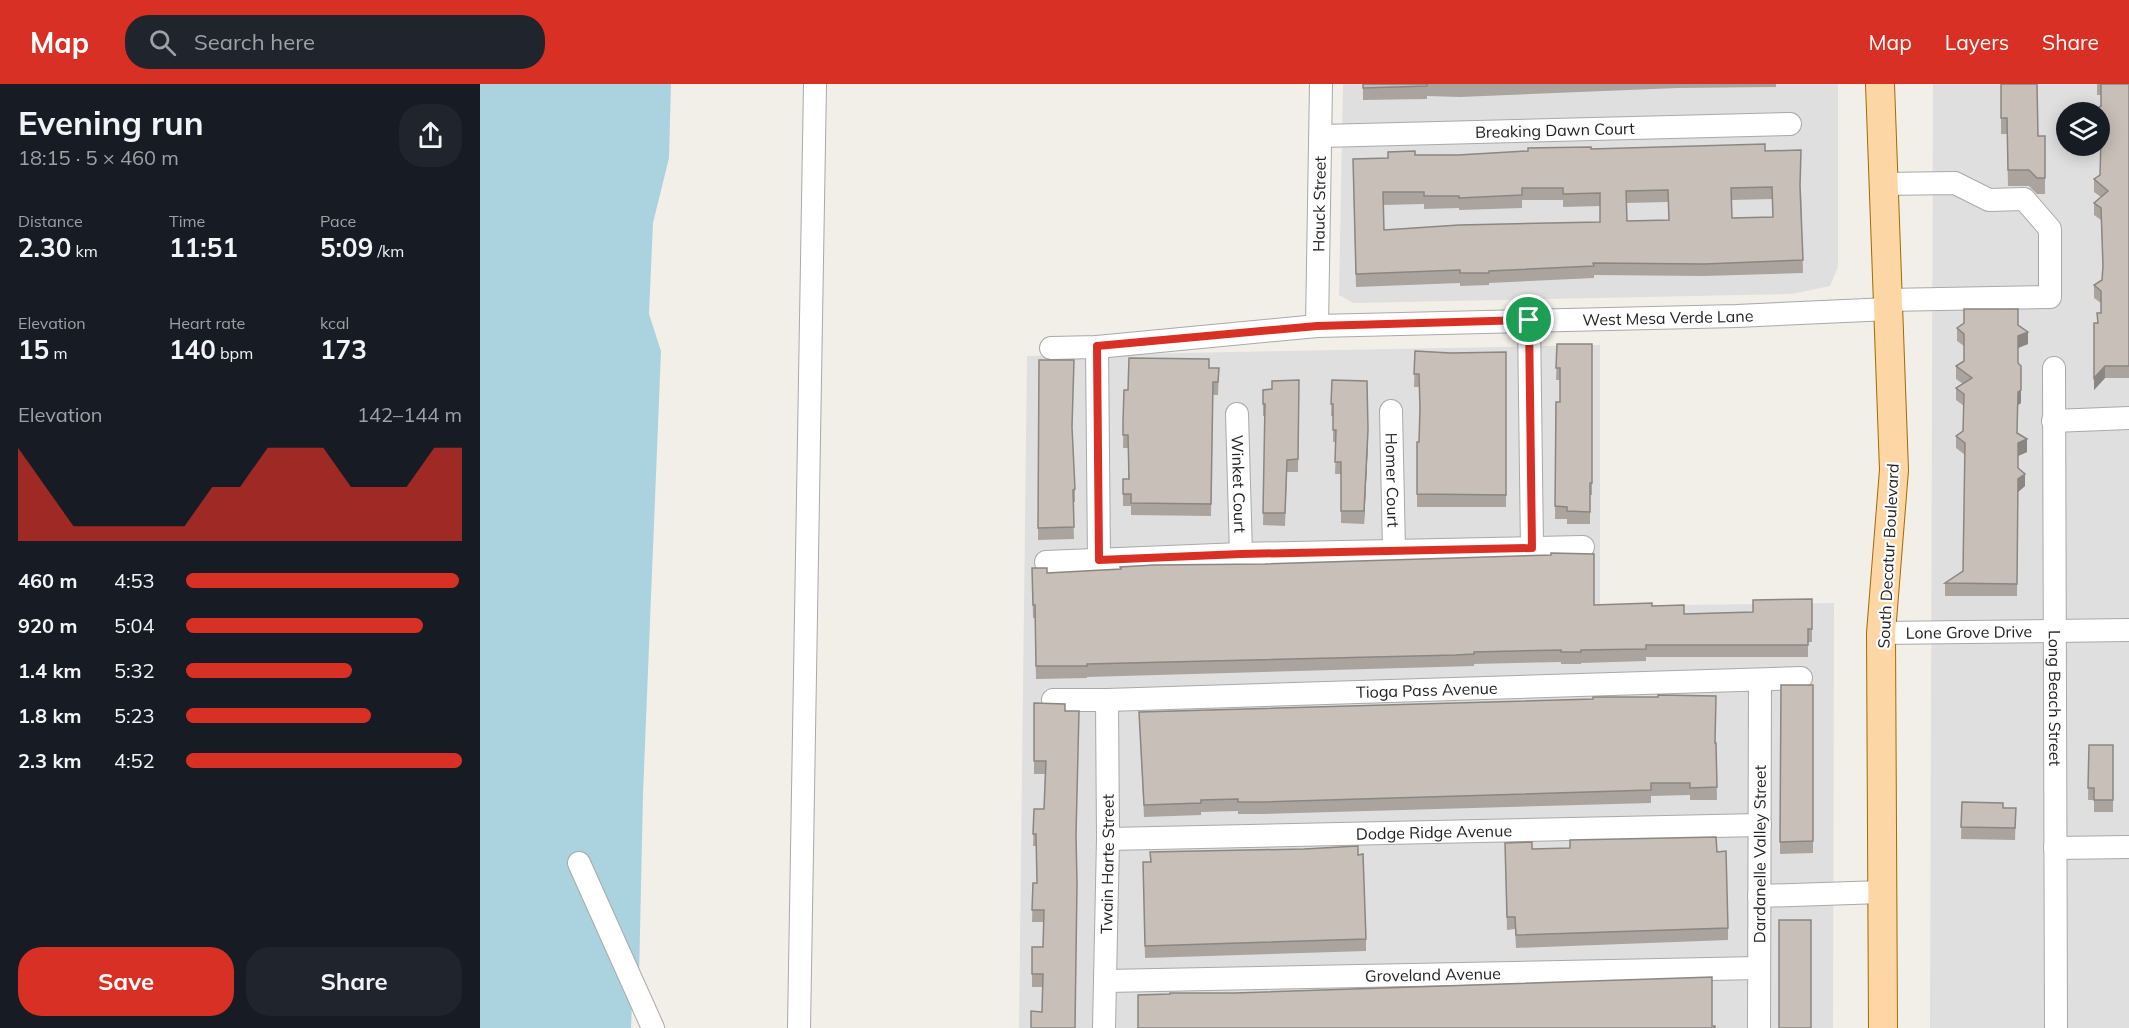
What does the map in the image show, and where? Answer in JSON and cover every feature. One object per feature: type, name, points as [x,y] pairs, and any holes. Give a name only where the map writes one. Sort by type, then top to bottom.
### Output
[{"type":"main road","name":"South Decatur Boulevard","points":[[1880,84],[1894,470],[1881,633],[1883,1028]]},
{"type":"street","points":[[799,1028],[815,84]]},
{"type":"street","name":"Hauck Street","points":[[1317,326],[1321,84]]},
{"type":"street","name":"Breaking Dawn Court","points":[[1321,136],[1790,124]]},
{"type":"street","name":"West Mesa Verde Lane","points":[[1051,348],[1317,326],[1737,316],[1888,304],[2050,297],[2050,229],[2024,200],[1989,200],[1955,183],[1882,184]]},
{"type":"street","points":[[1529,320],[1532,548]]},
{"type":"street","points":[[1097,346],[1099,560]]},
{"type":"street","name":"Long Beach Street","points":[[2054,368],[2056,1028]]},
{"type":"street","name":"Homer Court","points":[[1390,411],[1394,550]]},
{"type":"street","name":"Winket Court","points":[[1237,414],[1241,554]]},
{"type":"street","points":[[2053,420],[2129,418]]},
{"type":"street","points":[[1046,562],[1241,554],[1583,547]]},
{"type":"street","name":"Lone Grove Drive","points":[[1881,633],[2129,630]]},
{"type":"street","name":"Tioga Pass Avenue","points":[[1053,700],[1801,678]]},
{"type":"street","name":"Dardanelle Valley Street","points":[[1759,1028],[1760,680]]},
{"type":"street","name":"Twain Harte Street","points":[[1104,1028],[1108,839],[1107,700]]},
{"type":"street","name":"Dodge Ridge Avenue","points":[[1108,839],[1760,825]]},
{"type":"street","points":[[2055,848],[2129,847]]},
{"type":"street","points":[[579,863],[653,1028]]},
{"type":"street","points":[[1759,896],[1882,892]]},
{"type":"street","name":"Groveland Avenue","points":[[1106,981],[1759,968]]},
{"type":"shaded area","points":[[1343,84],[1838,84],[1838,267],[1830,286],[1792,294],[1353,303],[1339,295]]},
{"type":"shaded area","points":[[1933,84],[2129,84],[2129,1028],[1930,1028]]},
{"type":"shaded area","points":[[1600,345],[1600,606],[1834,603],[1833,1028],[1019,1028],[1027,356]]},
{"type":"water","points":[[480,84],[671,84],[669,158],[653,223],[649,314],[661,351],[643,794],[639,979],[632,1004],[631,1028],[480,1028]]},
{"type":"building","points":[[1363,84],[1427,84],[1427,86],[1363,88]]},
{"type":"building","points":[[2001,84],[2037,84],[2038,136],[2045,136],[2045,178],[2037,178],[2029,170],[2008,170],[2007,118],[2001,118]]},
{"type":"building","points":[[2101,84],[2129,84],[2129,366],[2105,366],[2094,378],[2094,323],[2098,323],[2097,313],[2101,313],[2101,291],[2094,285],[2102,280],[2103,266],[2101,208],[2094,203],[2108,191],[2094,179],[2100,175],[2101,156],[2110,156],[2110,102],[2101,102]]},
{"type":"building","points":[[1765,144],[1765,151],[1801,150],[1803,260],[1704,264],[1593,263],[1594,266],[1489,271],[1489,273],[1460,273],[1460,270],[1356,274],[1353,159],[1388,158],[1388,152],[1415,151],[1415,155],[1458,155],[1528,151],[1528,148],[1591,147],[1591,149]],"holes":[[[1772,187],[1773,217],[1732,218],[1731,188]],[[1522,188],[1563,188],[1563,194],[1600,193],[1600,222],[1459,225],[1384,230],[1383,192],[1424,192],[1424,196],[1459,196],[1459,198],[1522,195]],[[1668,190],[1669,220],[1627,221],[1626,191]]]},
{"type":"building","points":[[1964,309],[2018,309],[2018,325],[2028,332],[2018,336],[2021,390],[2018,392],[2017,433],[2027,439],[2018,443],[2018,468],[2025,474],[2018,479],[2017,584],[1945,583],[1963,571],[1965,443],[1956,436],[1963,431],[1964,394],[1956,388],[1972,378],[1956,366],[1964,361],[1964,334],[1957,328],[1964,323]]},
{"type":"building","points":[[1557,344],[1592,344],[1590,512],[1567,511],[1567,507],[1555,506],[1556,402],[1560,402],[1560,368],[1556,368]]},
{"type":"building","points":[[1415,351],[1506,352],[1506,495],[1417,494],[1417,442],[1419,442],[1420,408],[1419,374],[1414,374]]},
{"type":"building","points":[[1129,358],[1209,359],[1209,368],[1219,368],[1218,382],[1213,382],[1211,504],[1131,503],[1131,494],[1123,494],[1123,479],[1129,479],[1128,435],[1123,435],[1123,421],[1124,390],[1128,390]]},
{"type":"building","points":[[1039,360],[1074,360],[1072,427],[1074,527],[1038,528]]},
{"type":"building","points":[[1299,380],[1298,459],[1287,460],[1285,513],[1263,513],[1265,404],[1263,404],[1263,390],[1272,389],[1272,381]]},
{"type":"building","points":[[1332,380],[1367,381],[1368,430],[1364,511],[1341,511],[1341,462],[1335,462],[1336,430],[1333,430]]},
{"type":"building","points":[[1551,553],[1594,554],[1594,605],[1652,603],[1652,606],[1684,605],[1684,614],[1753,612],[1753,600],[1812,599],[1812,629],[1808,629],[1808,645],[1646,645],[1646,649],[1581,650],[1581,652],[1561,652],[1561,650],[1474,652],[1474,654],[1456,655],[1036,666],[1032,568],[1047,568],[1047,573],[1154,565],[1265,564],[1551,555]]},
{"type":"building","points":[[1781,685],[1813,685],[1813,841],[1780,842]]},
{"type":"building","points":[[1658,695],[1716,696],[1717,787],[1690,788],[1690,783],[1651,783],[1651,790],[1264,802],[1238,802],[1238,799],[1201,800],[1201,803],[1144,805],[1139,712],[1593,699],[1593,697],[1658,697]]},
{"type":"building","points":[[1034,703],[1065,704],[1065,711],[1079,711],[1075,1028],[1031,1028],[1031,1011],[1042,1012],[1043,974],[1032,974],[1032,947],[1043,947],[1044,910],[1032,910],[1033,883],[1037,883],[1036,834],[1033,834],[1034,809],[1044,809],[1046,761],[1034,761]]},
{"type":"building","points":[[2089,745],[2113,745],[2113,800],[2094,800],[2094,788],[2088,788]]},
{"type":"building","points":[[1962,802],[2003,803],[2003,808],[2016,808],[2015,828],[1961,827]]},
{"type":"building","points":[[1716,837],[1717,852],[1726,851],[1728,928],[1516,935],[1515,917],[1507,917],[1505,843],[1532,842],[1532,849],[1570,848],[1570,840]]},
{"type":"building","points":[[1358,846],[1358,855],[1363,854],[1366,939],[1145,946],[1143,862],[1151,862],[1150,852]]},
{"type":"building","points":[[1779,920],[1811,920],[1811,1028],[1779,1028]]},
{"type":"building","points":[[1712,977],[1712,1026],[1715,1028],[1138,1028],[1138,995]]},
{"type":"route","points":[[1529,320],[1532,548],[1241,554],[1099,560],[1097,346],[1317,326],[1529,320]]}]
